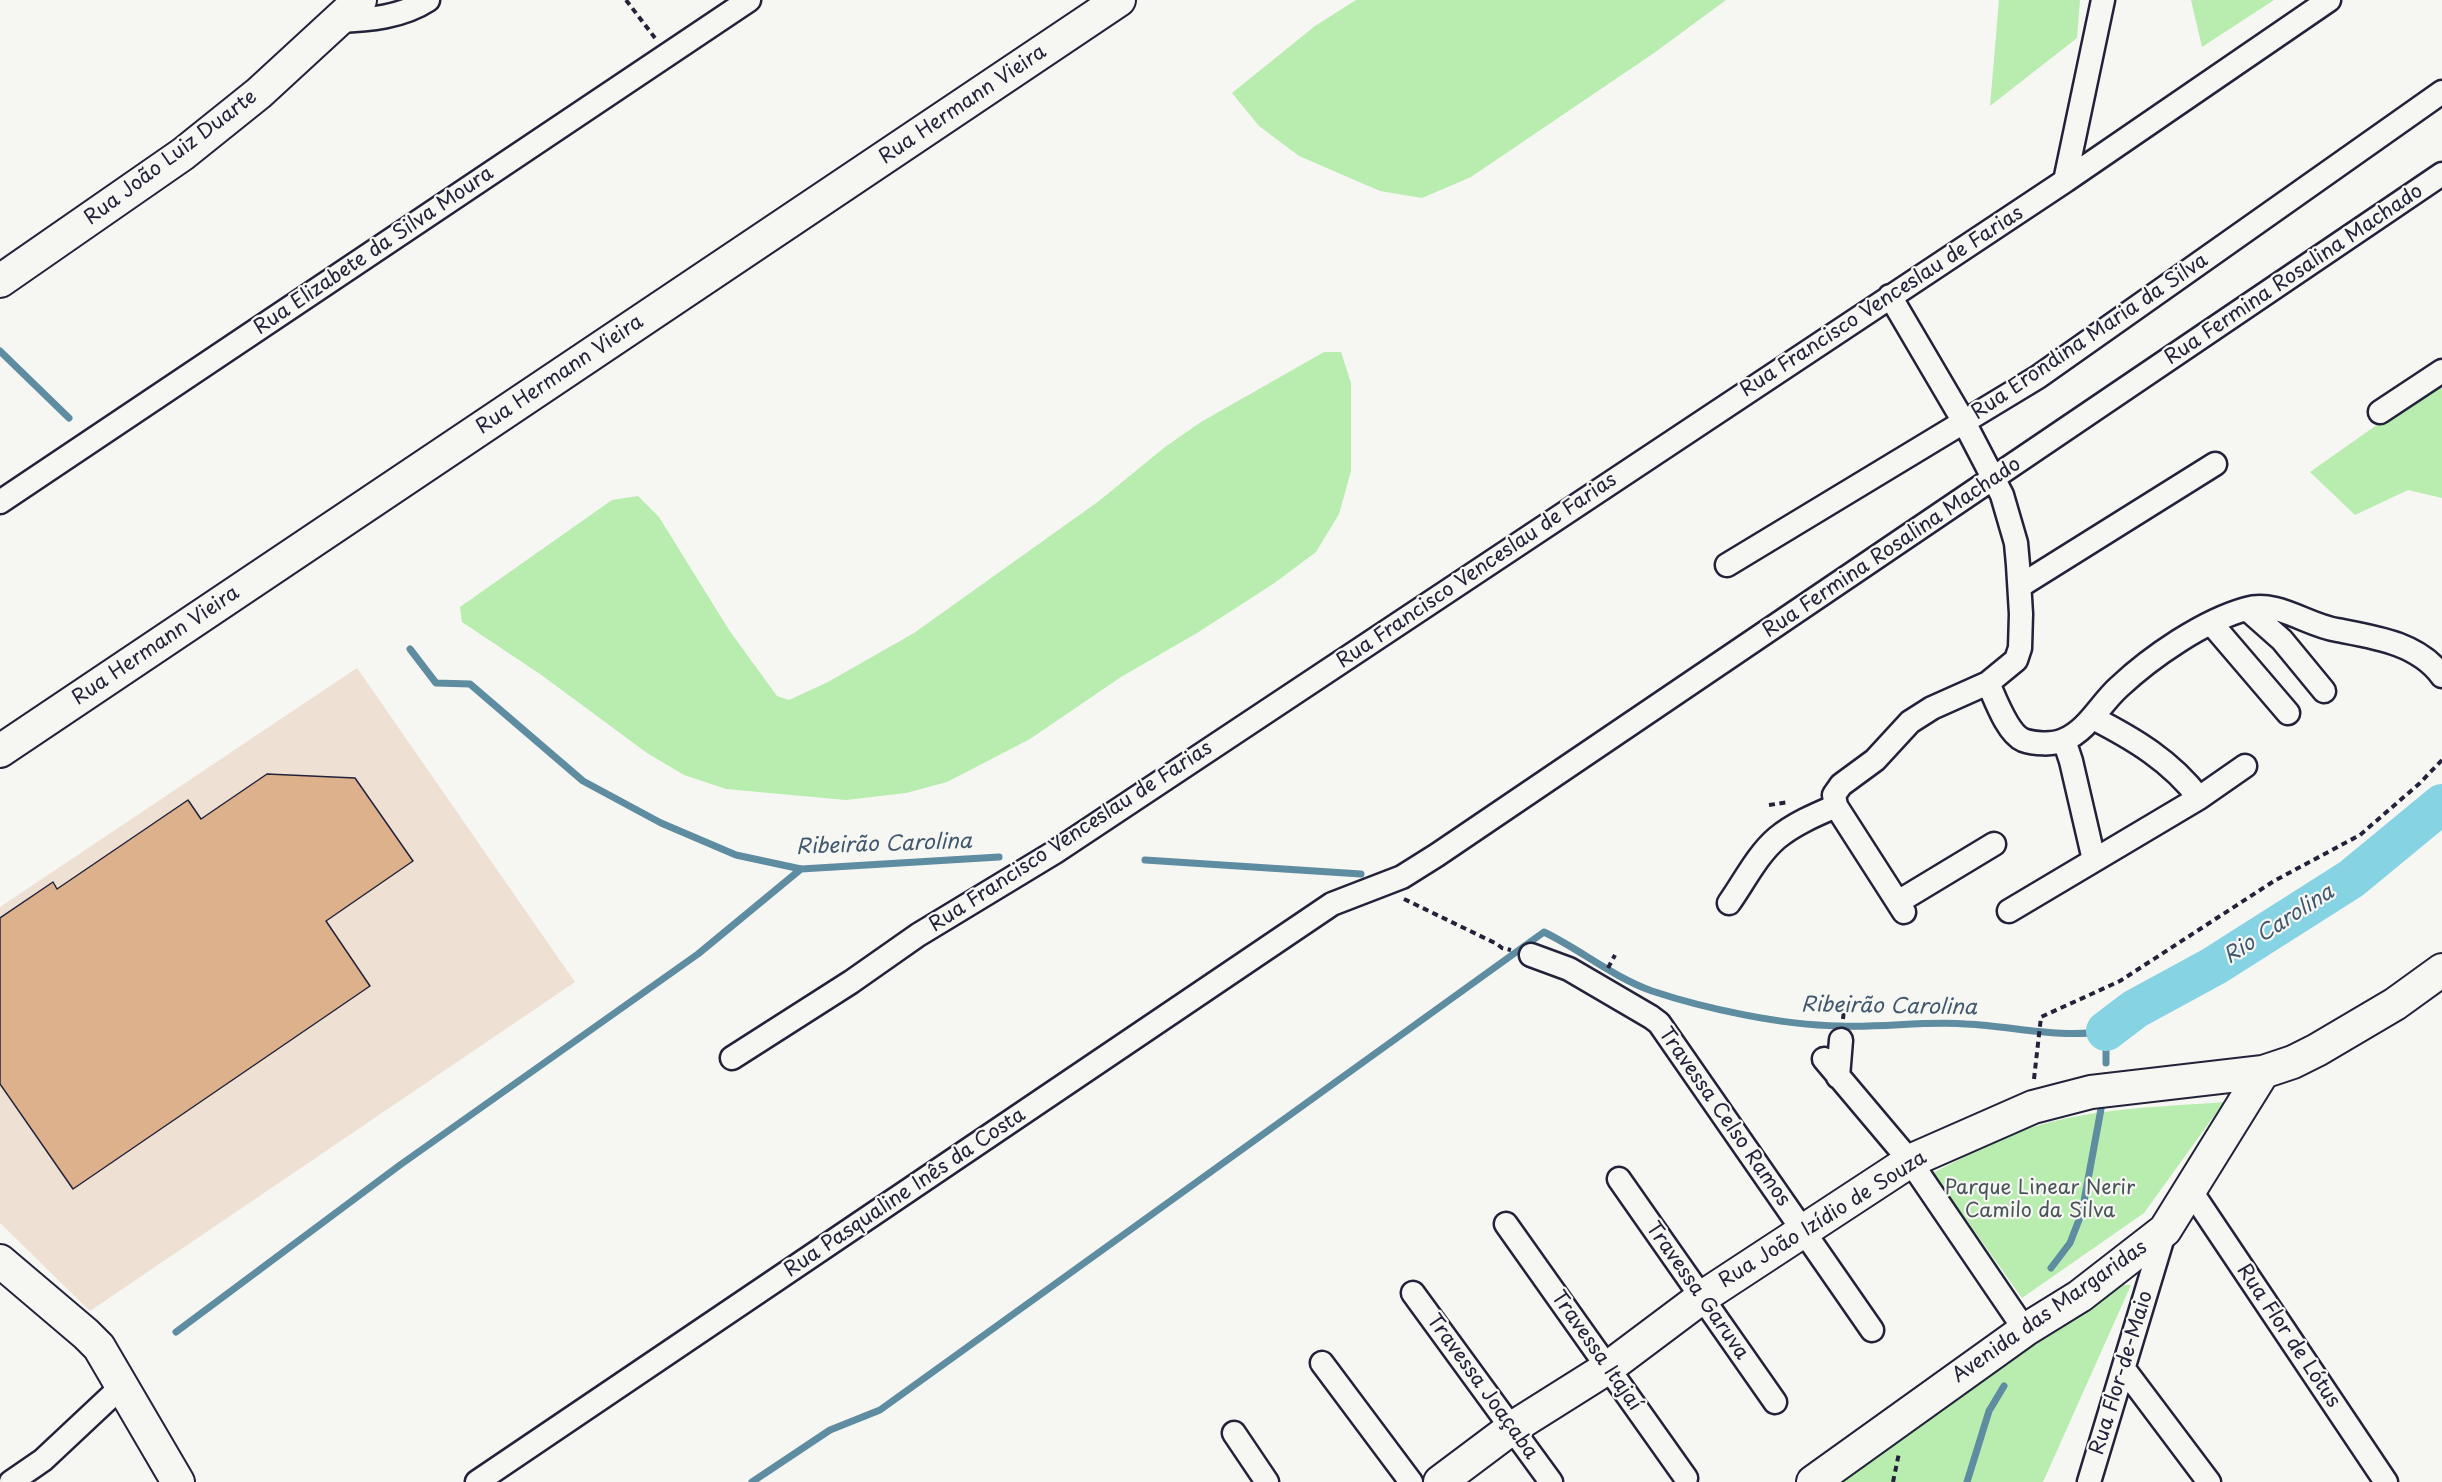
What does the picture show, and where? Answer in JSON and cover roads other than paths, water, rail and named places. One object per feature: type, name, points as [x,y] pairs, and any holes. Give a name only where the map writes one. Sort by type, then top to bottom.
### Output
[{"type":"street","points":[[349,10],[368,20],[388,16],[428,0]]},
{"type":"street","name":"Rua Elizabete da Silva Moura","points":[[0,502],[749,0]]},
{"type":"street","name":"Rua Hermann Vieira","points":[[0,751],[1119,0]]},
{"type":"street","points":[[2065,181],[2103,0]]},
{"type":"street","name":"Rua Francisco Venceslau de Farias","points":[[732,1058],[851,982],[918,935],[1055,852],[2065,181],[2329,0]]},
{"type":"street","name":"Rua João Luiz Duarte","points":[[0,281],[183,154],[259,93],[349,10]]},
{"type":"street","name":"Rua Erondina Maria da Silva","points":[[1727,565],[2038,377],[2442,92]]},
{"type":"street","name":"Rua Fermina Rosalina Machado","points":[[1332,904],[1402,877],[1437,855],[2442,174]]},
{"type":"street","points":[[1890,296],[1964,422],[2002,495],[2016,543],[2020,586],[2020,648],[2016,660],[1988,683],[1932,708],[1910,722],[1875,760],[1841,785],[1834,795],[1836,806],[1901,907],[1994,844]]},
{"type":"street","points":[[2380,412],[2442,371]]},
{"type":"street","points":[[2020,586],[2215,464]]},
{"type":"street","points":[[1988,683],[2004,717],[2016,735],[2024,740],[2039,742],[2064,740],[2093,718],[2110,696],[2141,668],[2170,647],[2211,623],[2247,609],[2260,608],[2292,613],[2324,627],[2357,633],[2409,649],[2429,662],[2442,676]]},
{"type":"street","points":[[2247,609],[2282,640],[2324,691]]},
{"type":"street","points":[[2211,623],[2288,713]]},
{"type":"street","points":[[2093,718],[2138,741],[2189,785],[2199,798]]},
{"type":"street","points":[[2064,740],[2094,860]]},
{"type":"street","points":[[2009,911],[2199,798],[2245,766]]},
{"type":"street","points":[[1729,903],[1759,858],[1777,838],[1795,825],[1836,806]]},
{"type":"street","name":"Rua Pasqualine Inês da Costa","points":[[477,1482],[1332,904]]},
{"type":"street","name":"Travessa Celso Ramos","points":[[1531,955],[1569,969],[1659,1023],[1872,1330]]},
{"type":"street","name":"Rua João Izídio de Souza","points":[[1440,1482],[1512,1428],[1609,1368],[1701,1298],[1910,1161],[2033,1107],[2091,1092],[2264,1072],[2317,1050],[2395,1004],[2442,970]]},
{"type":"street","points":[[1838,1077],[1841,1040]]},
{"type":"street","points":[[1824,1059],[1910,1161],[2025,1330]]},
{"type":"street","name":"Avenida das Margaridas","points":[[1813,1482],[2025,1330],[2080,1296],[2165,1230],[2264,1072]]},
{"type":"street","name":"Travessa Garuva","points":[[1619,1179],[1775,1402]]},
{"type":"street","name":"Rua Flor de Lótus","points":[[2191,1191],[2386,1482]]},
{"type":"street","name":"Travessa Itajaí","points":[[1506,1224],[1686,1478]]},
{"type":"street","name":"Rua Flor-de-Maio","points":[[2089,1482],[2165,1230]]},
{"type":"street","points":[[0,1261],[99,1347],[178,1482]]},
{"type":"street","name":"Travessa Joaçaba","points":[[1413,1293],[1551,1482]]},
{"type":"street","points":[[1322,1363],[1411,1482]]},
{"type":"street","points":[[2124,1369],[2209,1482]]},
{"type":"street","points":[[11,1482],[43,1460],[123,1385]]},
{"type":"street","points":[[1234,1433],[1267,1482]]},
{"type":"waterway","name":"Ribeirão Carolina","points":[[0,351],[69,418]]},
{"type":"waterway","name":"Ribeirão Carolina","points":[[410,649],[436,683],[470,684],[583,781],[661,823],[736,855],[801,869],[999,857]]},
{"type":"waterway","name":"Rio Carolina","points":[[2106,1031],[2135,1009],[2214,966],[2351,879],[2442,804]]},
{"type":"waterway","name":"Ribeirão Carolina","points":[[1145,860],[1361,874]]},
{"type":"waterway","points":[[176,1332],[400,1165],[698,954],[801,869]]},
{"type":"waterway","points":[[752,1482],[830,1430],[880,1410],[1544,932],[1638,985],[1673,998],[1720,1010],[1817,1025],[1950,1023],[2071,1034],[2106,1031],[2106,1063]]},
{"type":"waterway","points":[[2051,1268],[2070,1243],[2082,1212],[2101,1109]]},
{"type":"waterway","points":[[1967,1482],[1989,1411],[2004,1386]]},
{"type":"park label","name":"Parque Linear Nerir Camilo da Silva","points":[[2040,1200]]}]
